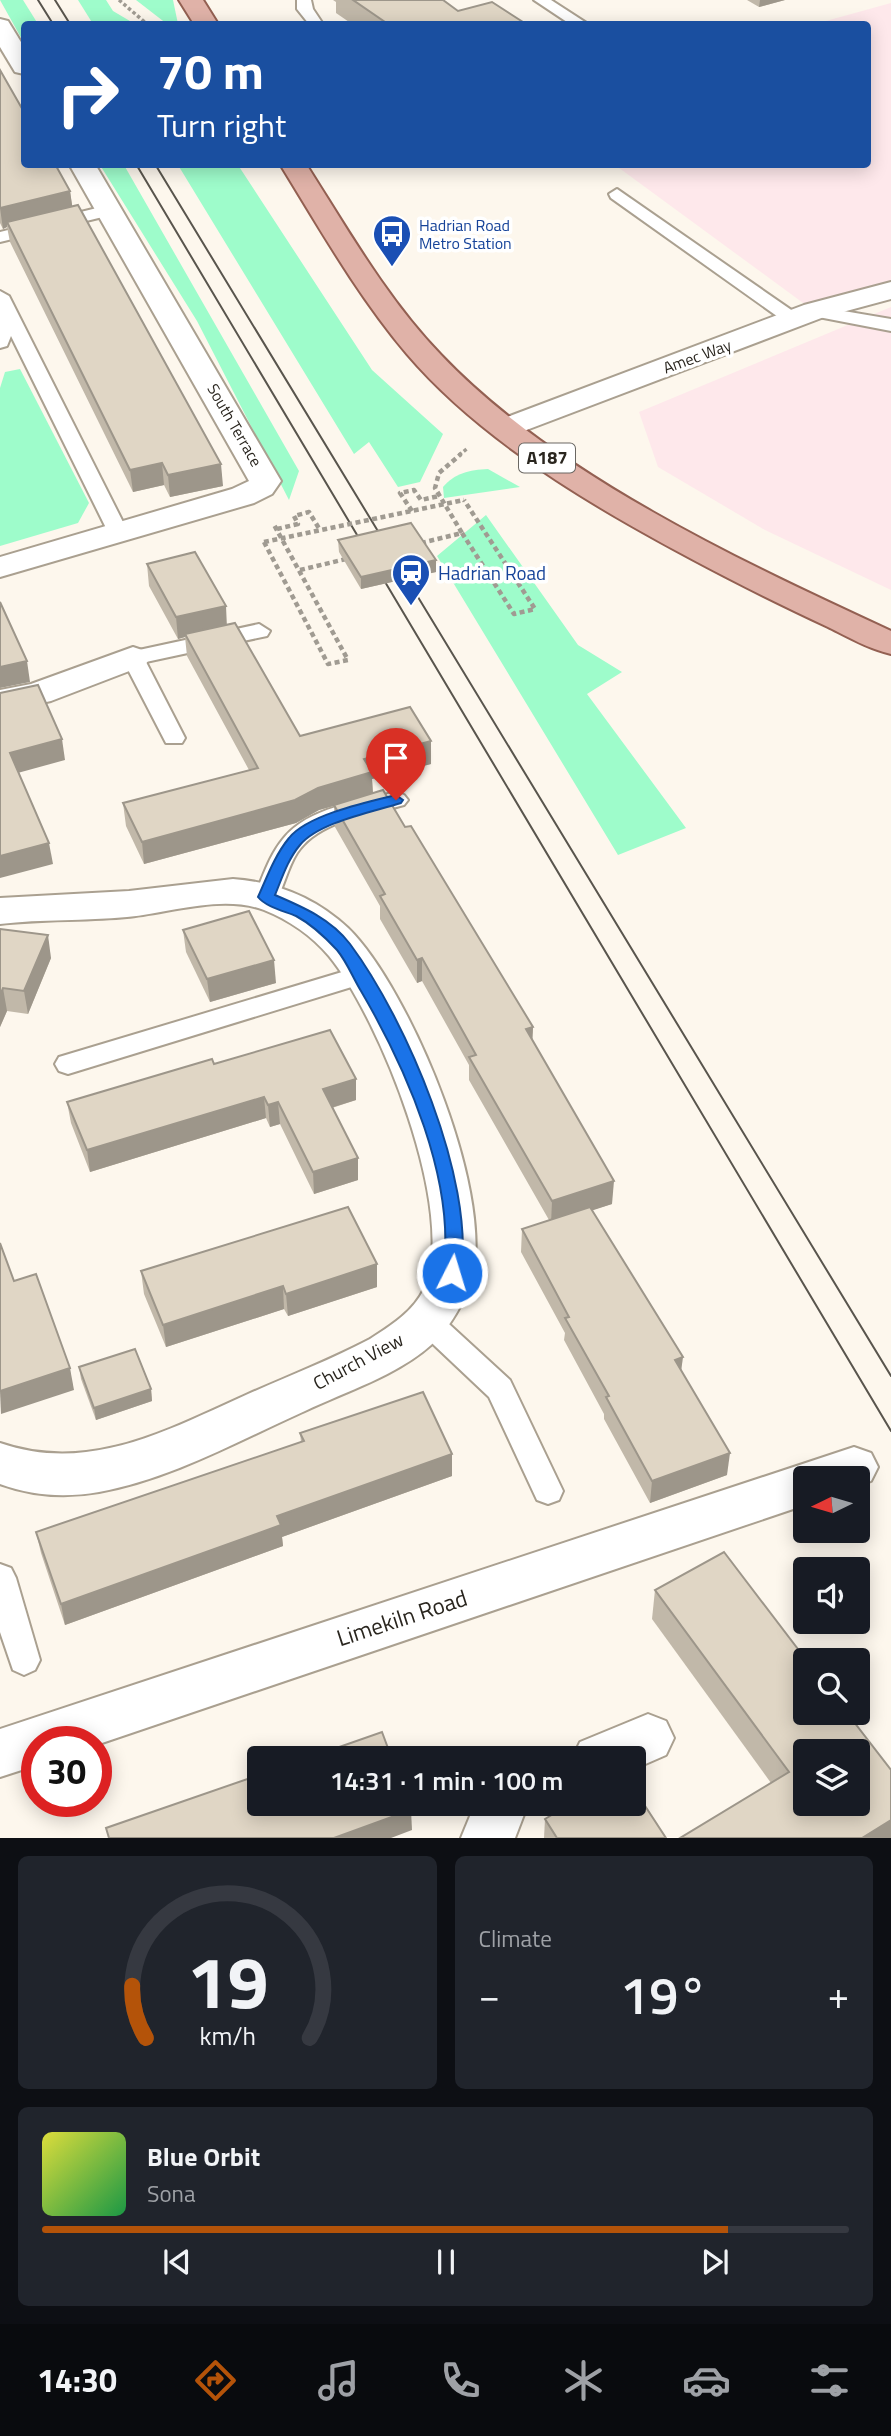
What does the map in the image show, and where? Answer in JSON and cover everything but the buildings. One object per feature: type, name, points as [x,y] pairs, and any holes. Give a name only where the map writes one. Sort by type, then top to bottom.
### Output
[{"type":"main road","points":[[191,0],[204,21]]},
{"type":"main road","name":"A187","points":[[296,168],[379,298],[419,349],[457,388],[505,428],[615,503],[696,550],[891,644]]},
{"type":"street","points":[[1,28],[21,62]]},
{"type":"street","name":"South Terrace","points":[[0,567],[243,496],[261,487],[265,481],[84,168]]},
{"type":"street","name":"Amec Way","points":[[505,428],[804,316],[891,290]]},
{"type":"street","points":[[0,701],[39,692],[133,658]]},
{"type":"street","name":"Church View","points":[[0,911],[129,904],[220,893],[266,897],[322,926],[344,948],[362,975],[417,1085],[439,1153],[452,1209],[456,1248],[452,1273],[442,1298],[426,1321],[400,1342],[360,1365],[155,1457],[121,1468],[82,1475],[2,1470]]},
{"type":"street","name":"Limekiln Road","points":[[0,1753],[793,1488]]},
{"type":"street","points":[[629,1746],[648,1738]]},
{"type":"street","points":[[488,1838],[497,1816]]},
{"type":"lane","points":[[304,0],[305,9],[314,21]]},
{"type":"lane","points":[[541,0],[575,21]]},
{"type":"lane","points":[[617,194],[804,316],[891,325]]},
{"type":"lane","points":[[0,237],[109,210]]},
{"type":"lane","points":[[0,296],[118,534]]},
{"type":"lane","points":[[0,342],[9,314]]},
{"type":"lane","points":[[174,738],[133,658],[259,631]]},
{"type":"lane","points":[[266,897],[285,854],[296,838],[315,825],[396,800]]},
{"type":"lane","points":[[68,1064],[362,975]]},
{"type":"lane","points":[[426,1321],[500,1389],[548,1490]]},
{"type":"lane","points":[[0,1578],[24,1660]]},
{"type":"path","points":[[118,0],[143,21]]},
{"type":"path","points":[[271,519],[277,529],[300,570],[348,660],[328,664],[264,542],[320,530],[412,511],[464,500],[535,609],[514,614],[462,533],[439,496],[435,488],[439,473],[477,440]]},
{"type":"path","points":[[412,511],[400,493],[414,490],[421,500],[439,496]]},
{"type":"path","points":[[277,529],[298,524],[293,516],[309,512],[320,530]]},
{"type":"path","points":[[418,544],[462,533]]},
{"type":"path","points":[[300,570],[355,556]]},
{"type":"shaded area","points":[[891,3],[891,290],[814,311],[619,168],[871,168],[871,21],[826,21]]},
{"type":"shaded area","points":[[891,307],[891,590],[765,530],[658,467],[639,412]]},
{"type":"green space","points":[[0,0],[23,0],[36,21],[21,21],[21,38]]},
{"type":"green space","points":[[78,0],[106,0],[113,11],[130,21],[91,21]]},
{"type":"green space","points":[[136,0],[173,0],[177,21],[163,21]]},
{"type":"green space","points":[[102,168],[126,168],[299,471],[289,500],[197,321]]},
{"type":"green space","points":[[180,168],[240,168],[372,370],[443,434],[420,482],[398,487],[369,442],[354,454]]},
{"type":"green space","points":[[20,369],[89,503],[78,523],[0,546],[0,388],[5,372]]},
{"type":"green space","points":[[488,469],[520,487],[444,498],[443,487],[452,478],[469,471]]},
{"type":"green space","points":[[486,515],[578,645],[622,672],[587,694],[686,828],[618,855],[437,556]]},
{"type":"tram line","points":[[38,0],[51,21]]},
{"type":"tram line","points":[[55,0],[68,21]]},
{"type":"tram line","points":[[138,168],[891,1431]]},
{"type":"tram line","points":[[157,168],[891,1376]]},
{"type":"place","name":"Hadrian Road Metro Station","points":[[392,268]]},
{"type":"place","name":"Hadrian Road","points":[[411,607]]},
{"type":"route","points":[[396,800],[315,825],[296,838],[285,854],[266,897],[285,904],[322,926],[344,948],[390,1026],[417,1085],[439,1153],[452,1209],[456,1248],[452,1273]]}]
